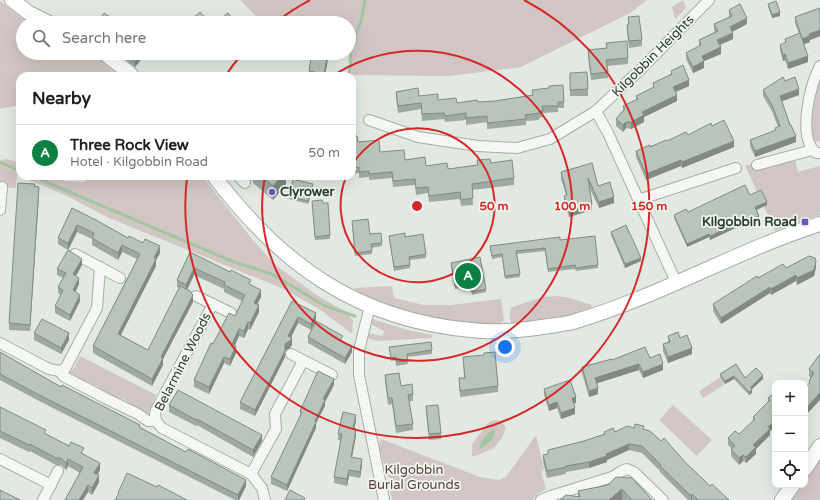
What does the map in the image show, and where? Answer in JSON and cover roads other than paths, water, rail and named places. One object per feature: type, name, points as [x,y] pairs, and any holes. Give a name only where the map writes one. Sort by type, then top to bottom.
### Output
[{"type":"street","points":[[12,0],[35,16]]},
{"type":"street","name":"Kilgobbin Heights","points":[[369,120],[418,137],[478,146],[517,148],[550,139],[596,111],[642,68],[708,0]]},
{"type":"street","points":[[113,60],[127,72]]},
{"type":"street","points":[[816,151],[810,145],[807,126],[808,101],[820,66]]},
{"type":"street","points":[[596,111],[608,133],[676,282]]},
{"type":"street","points":[[757,165],[816,151]]},
{"type":"street","points":[[638,200],[736,168]]},
{"type":"street","points":[[217,180],[258,229],[285,253],[307,271],[351,298],[408,320],[453,329],[483,332],[526,330],[571,322],[633,301],[766,243],[820,224]]},
{"type":"street","points":[[0,210],[2,187]]},
{"type":"street","points":[[75,254],[120,278]]},
{"type":"street","points":[[60,371],[65,369],[97,308],[100,267]]},
{"type":"street","name":"Belarmine Woods","points":[[196,296],[231,313]]},
{"type":"street","name":"Belarmine Woods","points":[[213,304],[154,414],[156,421],[162,428],[251,474],[262,488],[265,500]]},
{"type":"street","points":[[370,306],[359,350],[359,375],[384,500]]},
{"type":"street","name":"Belarmine Woods","points":[[0,343],[49,369],[60,371],[63,376],[138,414],[148,421],[156,421]]},
{"type":"street","points":[[291,354],[332,375]]},
{"type":"street","points":[[251,474],[276,429],[275,414],[303,361]]},
{"type":"street","points":[[808,464],[820,446]]},
{"type":"street","points":[[0,459],[51,485]]},
{"type":"street","points":[[541,500],[612,477],[627,469],[634,472],[663,500]]},
{"type":"street","points":[[43,500],[58,471]]},
{"type":"street","points":[[782,500],[791,488]]},
{"type":"waterway","points":[[356,33],[361,22],[365,0]]},
{"type":"waterway","points":[[349,72],[351,63],[350,60]]},
{"type":"waterway","points":[[0,162],[16,169]]},
{"type":"waterway","points":[[41,180],[234,262],[272,274],[325,306],[355,316]]},
{"type":"place","name":"Clyrower","points":[[272,192]]},
{"type":"place","name":"Kilgobbin Road","points":[[805,222]]},
{"type":"place","name":"Three Rock View","points":[[468,276]]},
{"type":"park label","name":"Kilgobbin Burial Grounds","points":[[414,478]]}]
